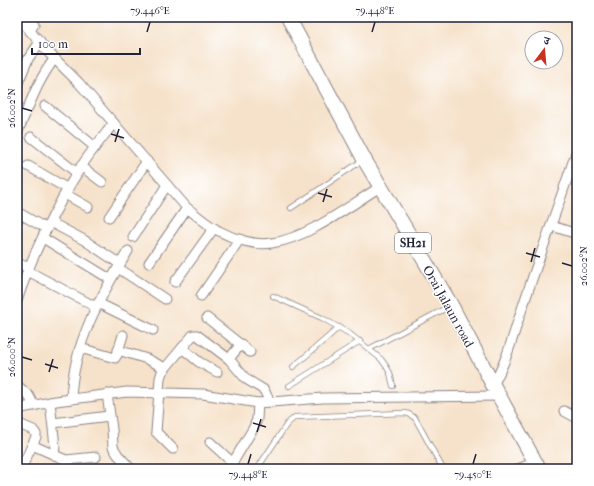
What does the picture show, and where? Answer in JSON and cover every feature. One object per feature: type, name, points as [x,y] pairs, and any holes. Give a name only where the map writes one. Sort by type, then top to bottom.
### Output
[{"type":"main road","name":"Orai Jalaun road","points":[[289,17],[364,159],[451,306],[537,465]]},
{"type":"street","points":[[18,17],[32,28]]},
{"type":"street","points":[[28,17],[40,42],[79,82],[187,208],[214,228],[240,239],[256,243],[271,243],[284,240],[328,220],[380,187]]},
{"type":"street","points":[[17,85],[28,59],[40,42]]},
{"type":"street","points":[[17,134],[38,84],[55,58]]},
{"type":"street","points":[[45,106],[95,147]]},
{"type":"street","points":[[18,297],[43,238],[67,191],[79,170],[114,123]]},
{"type":"street","points":[[31,137],[79,170],[102,182]]},
{"type":"street","points":[[26,408],[50,402],[127,392],[203,394],[258,403],[496,390],[524,303],[552,226],[577,150]]},
{"type":"street","points":[[109,217],[147,161]]},
{"type":"street","points":[[28,166],[67,191],[88,207]]},
{"type":"street","points":[[133,237],[168,185]]},
{"type":"street","points":[[149,263],[187,208]]},
{"type":"street","points":[[17,212],[84,240],[165,299]]},
{"type":"street","points":[[552,226],[577,234]]},
{"type":"street","points":[[175,282],[214,228]]},
{"type":"street","points":[[43,238],[110,279]]},
{"type":"street","points":[[201,296],[240,239]]},
{"type":"street","points":[[71,399],[73,374],[84,334],[110,279],[128,251]]},
{"type":"street","points":[[17,263],[97,305],[153,330]]},
{"type":"street","points":[[207,318],[250,352]]},
{"type":"street","points":[[80,348],[113,358],[116,357],[123,335]]},
{"type":"street","points":[[173,449],[156,432],[160,378],[165,368],[192,336],[195,335],[230,358],[246,378],[264,390],[270,402]]},
{"type":"street","points":[[230,358],[241,344]]},
{"type":"street","points":[[182,348],[199,362],[217,372]]},
{"type":"street","points":[[118,350],[147,359],[165,368]]},
{"type":"street","points":[[17,385],[26,392],[32,400],[26,408],[18,427],[35,431],[36,437],[21,469]]},
{"type":"street","points":[[107,394],[114,451],[126,467]]},
{"type":"street","points":[[50,402],[55,446],[54,455]]},
{"type":"street","points":[[210,442],[231,466],[257,420],[258,403]]},
{"type":"street","points":[[564,411],[577,418]]},
{"type":"street","points":[[53,423],[109,416]]},
{"type":"street","points":[[32,445],[66,460],[96,456]]},
{"type":"street","points":[[62,469],[66,460]]},
{"type":"street","points":[[518,469],[537,465]]},
{"type":"lane","points":[[291,208],[364,159]]},
{"type":"lane","points":[[273,296],[339,327],[360,341],[381,359],[390,373],[393,386]]},
{"type":"lane","points":[[369,349],[451,306]]},
{"type":"lane","points":[[293,367],[339,327]]},
{"type":"lane","points":[[289,386],[360,341]]},
{"type":"lane","points":[[257,469],[287,424],[295,417],[405,413],[415,418],[443,469]]}]
